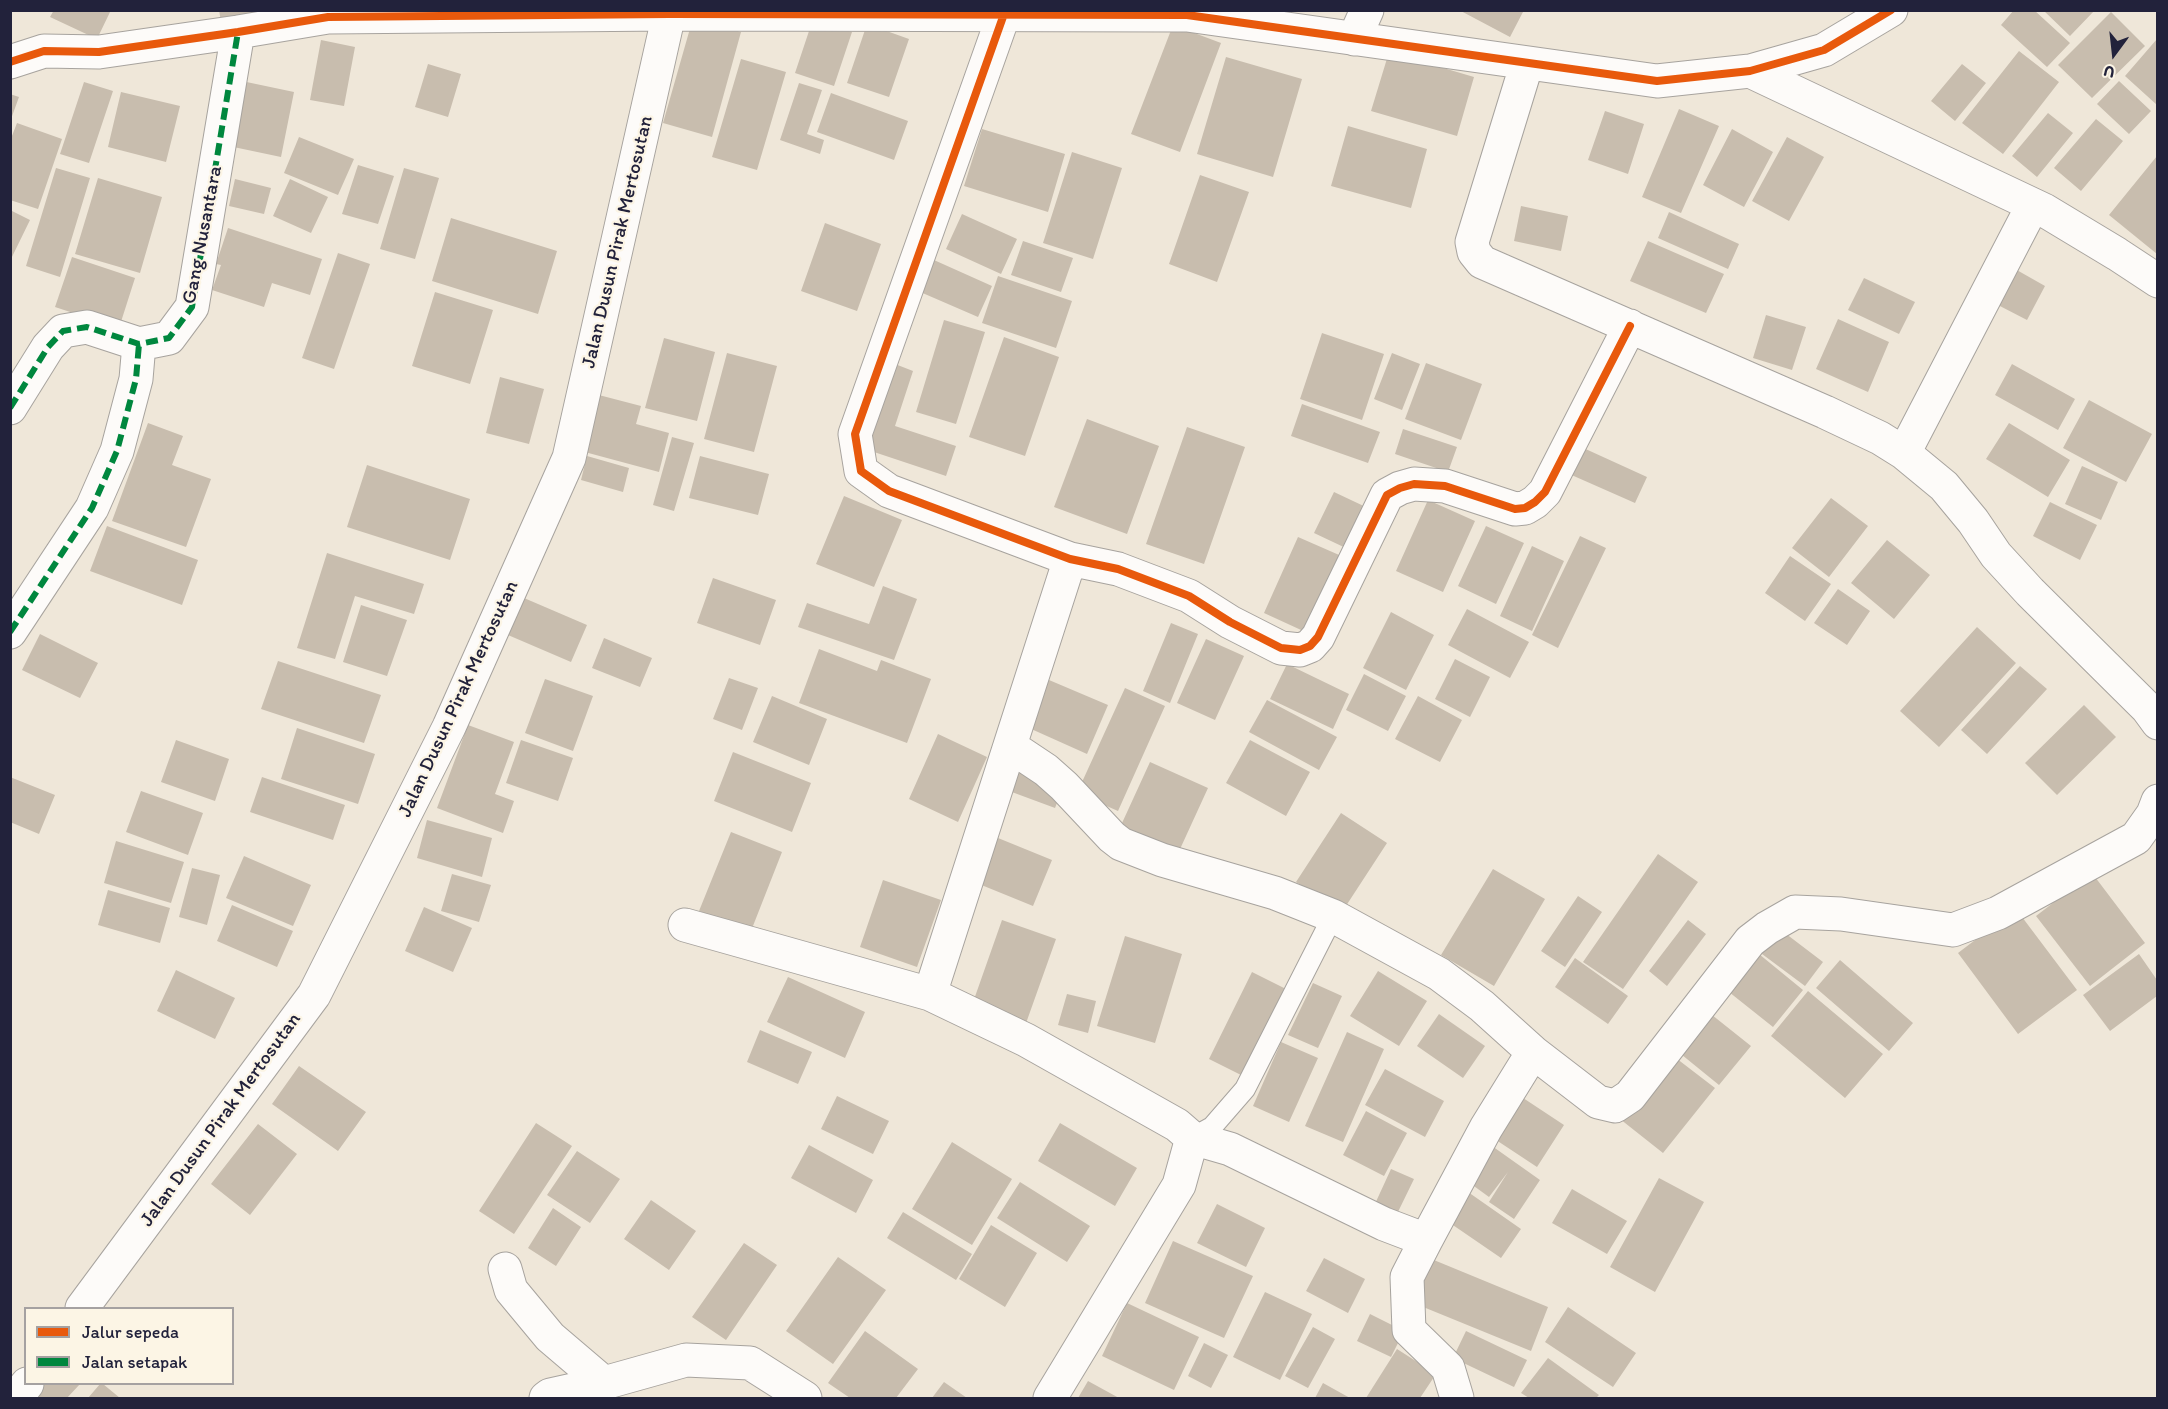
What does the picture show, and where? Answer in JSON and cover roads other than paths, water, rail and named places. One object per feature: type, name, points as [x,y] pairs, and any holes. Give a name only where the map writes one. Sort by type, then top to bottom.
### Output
[{"type":"street","points":[[10,62],[44,51],[99,52],[328,17],[669,14],[1187,15],[1360,25],[1527,63],[1657,81],[1750,71],[1824,50],[1891,10]]},
{"type":"street","name":"Jalan Dusun Pirak Mertosutan","points":[[83,1307],[314,995],[449,727],[569,458],[669,14]]},
{"type":"street","points":[[1004,14],[855,434],[861,471],[889,491],[1070,559],[1118,569],[1189,596],[1281,648],[1300,650],[1310,646],[1318,637],[1387,495],[1414,484],[1445,486],[1515,509],[1535,502],[1545,492],[1630,326]]},
{"type":"street","name":"Gang Nusantara","points":[[10,408],[48,347],[63,331],[87,327],[139,344],[169,338],[192,307],[238,32]]},
{"type":"street","points":[[1527,63],[1472,242],[1474,252],[1482,262],[1825,412],[1880,438],[1904,453],[1944,486],[2003,562],[2083,646],[2147,708],[2157,723]]},
{"type":"street","points":[[1750,71],[2033,205],[2117,254],[2157,281]]},
{"type":"street","points":[[1904,453],[2033,205]]},
{"type":"street","points":[[10,632],[92,508],[117,451],[136,379],[139,344]]},
{"type":"street","points":[[930,994],[1070,559]]},
{"type":"street","points":[[1010,746],[1046,770],[1121,844],[1162,860],[1275,893],[1333,916],[1440,975],[1482,1006],[1533,1052],[1598,1102],[1615,1106],[1630,1096],[1750,941],[1786,917],[1795,912],[1841,914],[1953,930],[1998,913],[2136,838],[2153,814],[2157,801]]},
{"type":"street","points":[[685,925],[930,994],[1026,1040],[1176,1125],[1192,1138],[1230,1149],[1384,1224],[1426,1240]]},
{"type":"street","points":[[1457,1398],[1448,1368],[1409,1330],[1407,1277],[1486,1128],[1533,1052]]},
{"type":"street","points":[[1050,1398],[1179,1185],[1192,1138]]},
{"type":"street","points":[[505,1269],[511,1290],[550,1337],[604,1383]]},
{"type":"street","points":[[546,1398],[550,1395],[604,1383],[686,1360],[750,1363],[805,1398]]},
{"type":"street","points":[[15,1398],[25,1385]]},
{"type":"lane","points":[[1192,1138],[1212,1127],[1245,1089],[1333,916]]}]
